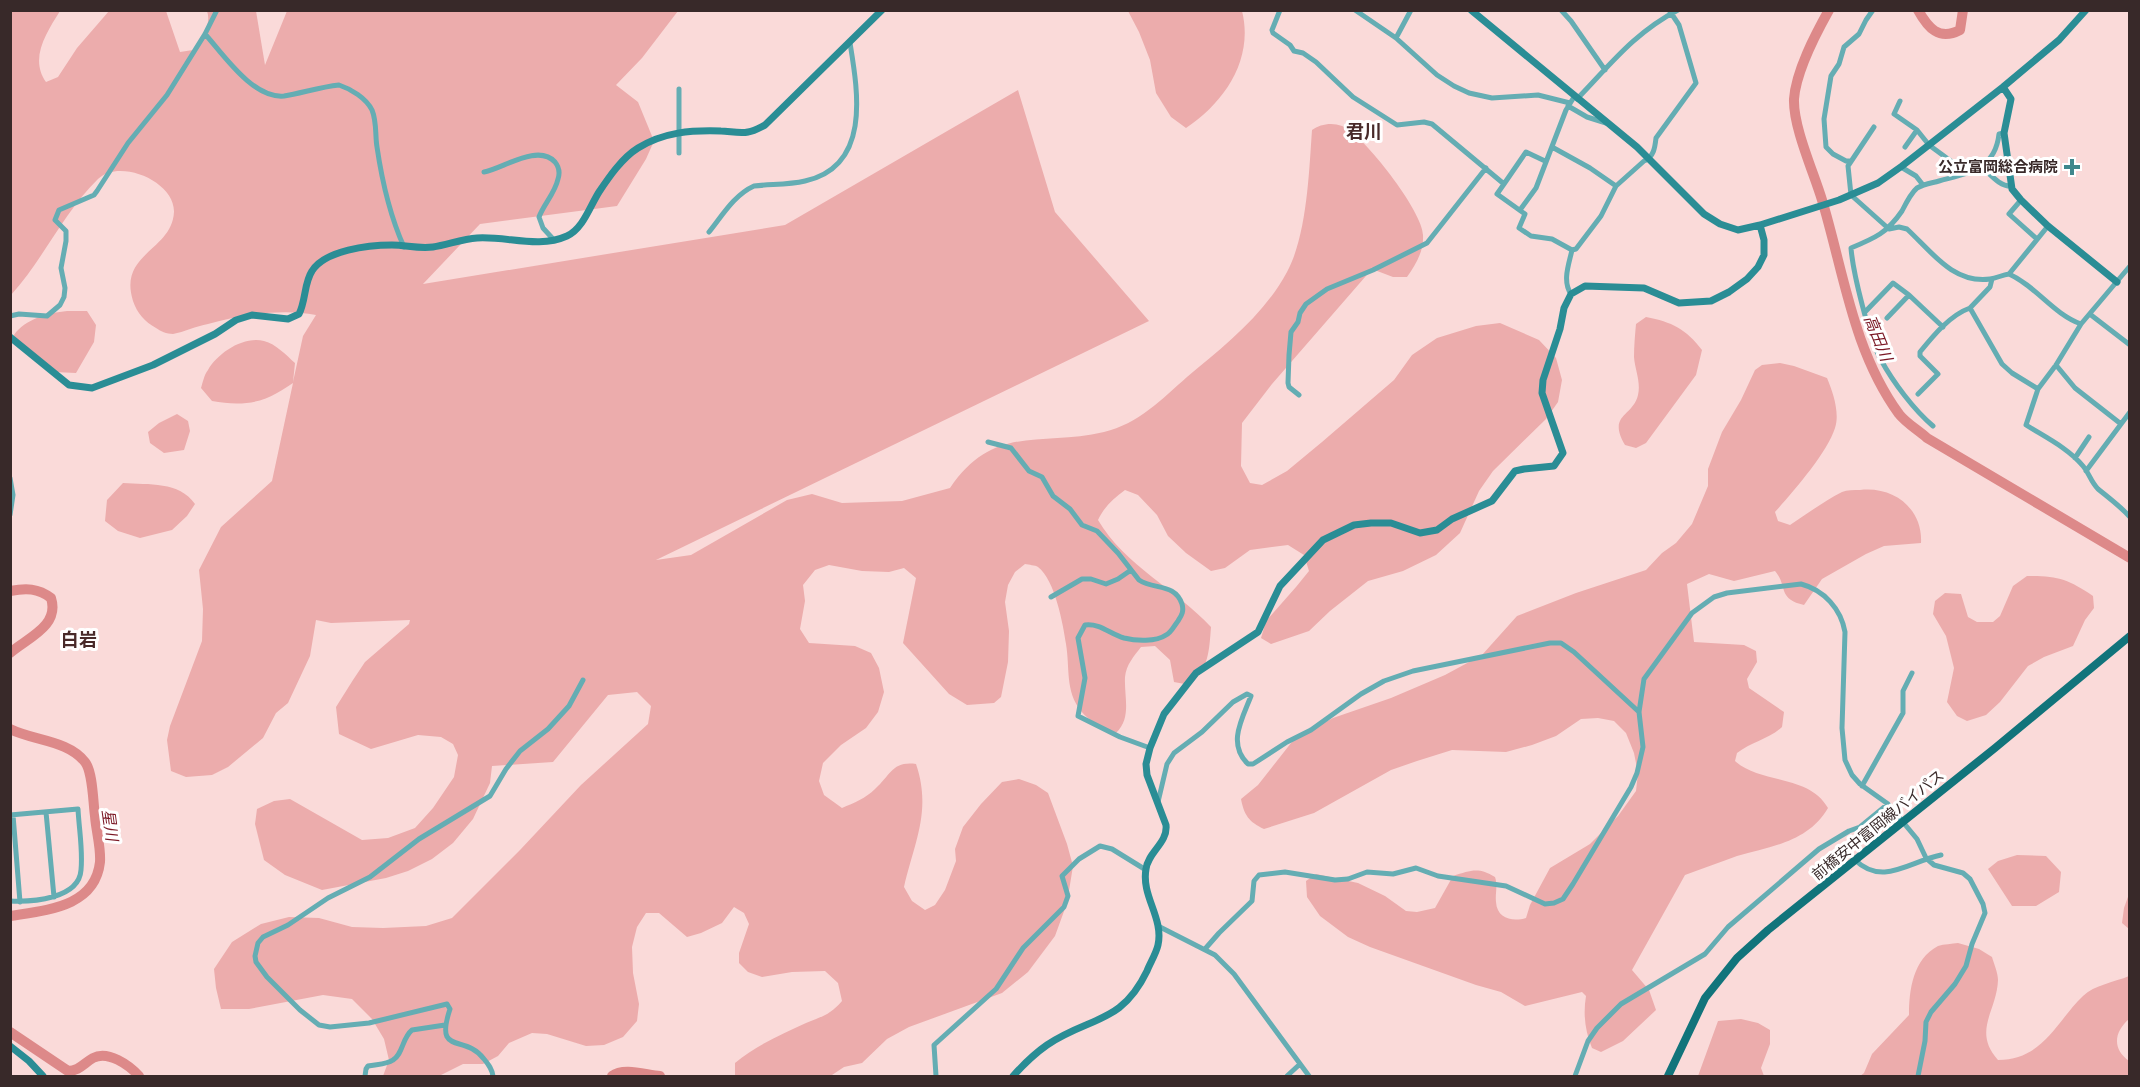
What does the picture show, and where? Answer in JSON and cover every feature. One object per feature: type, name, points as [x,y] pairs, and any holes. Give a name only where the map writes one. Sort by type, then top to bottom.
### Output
[{"type":"main road","name":"前橋安中富岡線バイパス","points":[[1669,1077],[1674,1061],[1699,1009],[1725,972],[1768,930],[2130,636]]},
{"type":"street","points":[[10,316],[20,314],[47,316],[60,305],[64,297],[61,268],[66,235],[64,229],[56,222],[55,215],[62,208],[95,194],[128,143],[166,95],[206,34],[217,10]]},
{"type":"street","points":[[10,337],[69,385],[92,388],[153,365],[236,320],[252,315],[288,319],[299,314],[312,270],[323,260],[342,252],[362,247],[393,245],[415,248],[434,247],[477,238],[543,242],[570,235],[579,228],[599,192],[616,168],[636,149],[668,133],[692,131],[747,133],[765,125],[882,10]]},
{"type":"street","points":[[1280,10],[1272,30],[1273,33],[1290,45],[1294,51],[1303,53],[1316,62],[1353,97],[1398,125],[1424,122],[1432,124],[1504,184]]},
{"type":"street","points":[[1355,10],[1396,38],[1437,75],[1469,93],[1492,98],[1538,95],[1572,102],[1608,124],[1650,159],[1704,214],[1720,224],[1738,230],[1839,200],[1878,183],[2003,87],[2059,40],[2086,10]]},
{"type":"street","points":[[1396,38],[1412,10]]},
{"type":"street","points":[[1471,10],[1587,117],[1608,124]]},
{"type":"street","points":[[1561,10],[1605,70]]},
{"type":"street","points":[[1851,161],[1846,161],[1833,154],[1826,147],[1824,119],[1831,76],[1839,64],[1844,48],[1859,33],[1873,10]]},
{"type":"street","points":[[1520,210],[1536,188],[1545,161],[1572,102],[1627,45],[1673,11],[1684,39],[1696,83],[1656,138],[1655,149],[1650,159],[1644,161],[1616,186],[1601,216],[1576,249],[1572,250]]},
{"type":"street","points":[[206,34],[240,75],[265,93],[283,96],[339,86],[348,88],[364,100],[371,108],[374,117],[378,155],[390,208],[395,229],[404,247]]},
{"type":"street","points":[[709,232],[735,200],[749,188],[806,181],[838,163],[848,148],[857,118],[856,79],[850,43]]},
{"type":"street","points":[[2003,87],[2010,99],[2004,133],[2012,186],[2021,200],[2048,226],[2117,282]]},
{"type":"street","points":[[679,89],[679,153]]},
{"type":"street","points":[[1900,101],[1894,114],[1917,130],[1929,145],[1967,173]]},
{"type":"street","points":[[1874,127],[1848,166],[1851,195],[1889,229]]},
{"type":"street","points":[[1905,147],[1917,130]]},
{"type":"street","points":[[1933,426],[1918,413],[1881,360],[1865,312],[1852,262],[1851,248],[1876,238],[1889,229],[1915,190],[1923,185],[1982,167],[1996,150],[1999,134],[2004,133]]},
{"type":"street","points":[[1552,147],[1590,168],[1616,186]]},
{"type":"street","points":[[1545,161],[1526,152],[1497,194],[1525,214],[1519,228],[1531,236],[1552,239],[1572,250]]},
{"type":"street","points":[[484,171],[527,156],[551,158],[559,169],[559,178],[539,217],[543,228],[554,240]]},
{"type":"street","points":[[1901,167],[1923,185]]},
{"type":"street","points":[[1982,167],[2000,183],[2008,187],[2012,186]]},
{"type":"street","points":[[1299,395],[1287,383],[1289,355],[1292,332],[1306,304],[1327,289],[1373,270],[1426,243],[1486,168]]},
{"type":"street","points":[[2021,200],[2009,214],[2037,239]]},
{"type":"street","points":[[1013,1077],[1026,1062],[1047,1045],[1108,1016],[1132,997],[1157,948],[1158,926],[1146,885],[1146,870],[1148,861],[1167,831],[1147,775],[1146,764],[1164,714],[1182,688],[1196,673],[1258,632],[1280,586],[1323,540],[1354,525],[1371,523],[1391,523],[1420,533],[1437,530],[1452,519],[1492,501],[1515,471],[1554,466],[1563,453],[1542,393],[1543,380],[1560,329],[1564,308],[1571,294],[1585,286],[1644,288],[1679,303],[1711,301],[1738,286],[1758,267],[1764,255],[1764,240],[1760,225]]},
{"type":"street","points":[[1889,229],[1899,227],[1907,229],[1955,273],[1974,279],[1992,279],[2009,274],[2048,226]]},
{"type":"street","points":[[1571,294],[1568,289],[1567,276],[1572,250]]},
{"type":"street","points":[[2130,266],[2091,315],[2081,324],[2056,366],[2038,389],[2026,425],[2075,458],[2085,468],[2098,489],[2130,517]]},
{"type":"street","points":[[2009,274],[2030,287],[2063,315],[2081,324]]},
{"type":"street","points":[[1918,394],[1938,374],[1920,356],[1920,352],[1943,327],[1963,310],[1970,308],[1990,287],[1992,279]]},
{"type":"street","points":[[1865,312],[1893,283],[1943,327]]},
{"type":"street","points":[[1887,318],[1909,295]]},
{"type":"street","points":[[1970,308],[2002,364],[2038,389]]},
{"type":"street","points":[[2091,315],[2130,345]]},
{"type":"street","points":[[2056,366],[2075,388],[2121,424]]},
{"type":"street","points":[[2086,471],[2130,412]]},
{"type":"street","points":[[2075,458],[2089,437]]},
{"type":"street","points":[[988,442],[1011,448],[1029,471],[1042,477],[1053,496],[1070,509],[1082,525],[1097,531],[1144,583],[1160,586],[1176,593],[1183,610],[1168,635],[1157,639],[1125,638],[1093,624],[1085,625],[1078,638],[1085,678],[1078,716],[1120,737],[1150,748]]},
{"type":"street","points":[[10,478],[13,495],[10,515]]},
{"type":"street","points":[[1051,597],[1082,579],[1091,579],[1106,584],[1131,570]]},
{"type":"street","points":[[1205,949],[1252,901],[1254,881],[1259,875],[1273,873],[1302,874],[1335,880],[1348,879],[1367,872],[1393,874],[1416,868],[1438,876],[1506,886],[1545,904],[1554,903],[1563,898],[1631,787],[1637,773],[1643,747],[1639,712],[1644,679],[1696,609],[1714,597],[1727,593],[1801,584],[1827,598],[1838,609],[1843,621],[1845,632],[1842,728],[1845,760],[1852,775],[1862,786],[1888,804],[1917,839],[1926,858],[1934,865],[1963,873],[1970,879],[1983,904],[1985,913],[1966,966],[1926,1022],[1918,1077]]},
{"type":"street","points":[[1158,803],[1167,764],[1174,753],[1202,732],[1233,702],[1247,694],[1251,696],[1240,719],[1237,735],[1241,756],[1248,764],[1253,764],[1311,730],[1360,694],[1384,681],[1413,671],[1550,643],[1561,643],[1574,652],[1639,712]]},
{"type":"street","points":[[1862,786],[1903,713],[1903,691],[1912,673]]},
{"type":"street","points":[[493,1077],[492,1070],[479,1052],[450,1042],[445,1036],[445,1025],[450,1010],[447,1004],[369,1023],[330,1028],[319,1025],[300,1010],[267,977],[256,962],[255,956],[258,943],[263,937],[288,925],[328,898],[370,878],[419,839],[490,796],[516,756],[548,729],[569,706],[583,680]]},
{"type":"street","points":[[1575,1077],[1588,1041],[1597,1028],[1621,1004],[1705,954],[1728,927],[1819,849],[1860,827],[1888,804]]},
{"type":"street","points":[[10,901],[20,902],[54,897],[76,883],[81,872],[78,809],[12,815],[20,902]]},
{"type":"street","points":[[46,812],[54,897]]},
{"type":"street","points":[[936,1077],[933,1045],[996,989],[1023,948],[1064,907],[1068,896],[1062,876],[1068,868],[1100,846],[1112,849],[1146,870]]},
{"type":"street","points":[[1855,860],[1867,870],[1894,872],[1926,858],[1941,855]]},
{"type":"street","points":[[1158,926],[1215,955],[1234,974],[1309,1077]]},
{"type":"street","points":[[365,1077],[368,1066],[393,1061],[397,1057],[412,1030],[445,1025]]},
{"type":"street","points":[[10,1046],[29,1061],[43,1077]]},
{"type":"street","points":[[1287,1077],[1300,1064]]},
{"type":"shaded area","points":[[11,11],[60,11],[45,36],[40,55],[41,73],[46,82],[58,77],[77,48],[109,11],[166,11],[180,52],[193,50],[205,32],[208,21],[207,11],[256,11],[265,65],[287,11],[678,11],[642,58],[616,85],[638,102],[654,141],[646,159],[617,206],[480,224],[423,284],[785,225],[1018,90],[1055,212],[1149,321],[656,560],[691,555],[787,500],[812,494],[842,503],[902,501],[950,488],[967,468],[984,454],[1001,446],[1020,441],[1104,432],[1139,417],[1228,342],[1255,316],[1278,288],[1294,257],[1303,222],[1312,130],[1326,124],[1342,126],[1352,132],[1391,175],[1420,224],[1423,235],[1421,252],[1407,277],[1393,277],[1372,269],[1272,384],[1242,423],[1241,466],[1250,483],[1262,485],[1287,471],[1394,380],[1412,355],[1437,338],[1476,326],[1500,323],[1539,340],[1556,358],[1562,380],[1558,402],[1546,419],[1493,471],[1479,491],[1460,533],[1436,555],[1403,571],[1368,581],[1309,631],[1271,644],[1261,638],[1266,621],[1309,571],[1304,555],[1288,545],[1250,550],[1225,568],[1211,571],[1186,553],[1168,536],[1157,515],[1138,495],[1125,490],[1109,504],[1098,520],[1122,551],[1211,627],[1204,665],[1190,685],[1174,682],[1170,660],[1155,646],[1141,647],[1127,669],[1126,714],[1116,733],[1088,718],[1072,695],[1063,625],[1054,592],[1044,573],[1038,567],[1025,564],[1015,572],[1008,585],[1005,602],[1009,631],[1008,662],[1001,697],[994,703],[967,705],[949,694],[903,643],[916,578],[904,568],[889,572],[862,571],[829,565],[815,570],[803,585],[805,601],[800,629],[809,643],[855,646],[871,653],[879,668],[884,692],[878,712],[866,728],[841,745],[823,763],[819,781],[824,795],[842,808],[868,795],[897,767],[916,764],[922,797],[922,812],[904,887],[912,901],[925,910],[935,905],[945,890],[956,861],[955,849],[963,827],[1002,782],[1019,779],[1036,785],[1048,793],[1073,866],[1067,903],[1055,936],[1028,972],[1002,993],[909,1027],[887,1039],[862,1063],[844,1067],[832,1075],[735,1076],[735,1063],[751,1051],[834,1009],[842,1001],[838,983],[825,971],[792,972],[762,977],[748,972],[739,963],[739,953],[749,924],[744,913],[734,907],[722,923],[687,937],[659,913],[646,913],[637,927],[632,947],[633,973],[639,1004],[637,1021],[623,1037],[604,1045],[586,1046],[547,1034],[532,1033],[509,1043],[498,1056],[483,1064],[463,1064],[439,1076],[383,1076],[389,1060],[384,1039],[372,1019],[352,999],[323,995],[249,1009],[221,1009],[214,969],[232,942],[261,924],[289,917],[319,918],[352,927],[383,928],[426,926],[452,918],[581,785],[648,724],[651,706],[637,692],[608,695],[553,762],[492,766],[490,783],[473,819],[453,843],[432,859],[408,871],[386,878],[322,890],[285,875],[264,860],[255,824],[257,809],[274,801],[290,799],[362,840],[388,838],[415,828],[433,808],[454,777],[458,755],[453,744],[441,737],[418,735],[371,749],[339,734],[336,707],[365,662],[409,624],[410,620],[331,623],[316,620],[310,656],[288,703],[276,713],[263,738],[228,767],[212,775],[186,777],[171,771],[167,740],[170,726],[202,641],[203,609],[199,570],[221,527],[272,481],[293,383],[262,400],[246,403],[212,401],[201,388],[207,372],[218,358],[240,343],[256,340],[273,345],[295,363],[293,382],[303,336],[316,315],[289,312],[247,315],[173,334],[148,323],[139,313],[133,301],[130,285],[133,272],[139,262],[165,236],[171,225],[174,212],[172,201],[166,191],[156,182],[132,172],[119,171],[107,173],[86,192],[11,295]]},
{"type":"shaded area","points":[[1128,11],[1242,11],[1245,29],[1244,46],[1233,78],[1213,106],[1186,128],[1171,117],[1156,93],[1150,60]]},
{"type":"shaded area","points":[[87,311],[96,325],[94,342],[76,373],[55,372],[17,346],[14,335],[31,321],[52,313]]},
{"type":"shaded area","points":[[1646,317],[1678,328],[1702,350],[1696,375],[1646,443],[1636,448],[1625,445],[1619,427],[1620,421],[1638,395],[1634,357],[1636,324]]},
{"type":"shaded area","points":[[1780,363],[1827,378],[1837,416],[1835,428],[1825,449],[1775,512],[1778,521],[1790,525],[1842,492],[1872,490],[1895,496],[1904,502],[1912,510],[1920,531],[1921,543],[1884,546],[1822,579],[1804,605],[1786,596],[1775,571],[1734,581],[1709,574],[1687,584],[1694,642],[1744,645],[1756,651],[1757,662],[1747,679],[1749,688],[1784,712],[1782,727],[1737,753],[1735,761],[1757,773],[1797,784],[1820,797],[1828,808],[1820,819],[1800,835],[1788,841],[1685,875],[1632,970],[1649,990],[1656,1010],[1623,1041],[1601,1052],[1592,1048],[1590,1042],[1586,1029],[1586,996],[1582,992],[1525,1006],[1501,992],[1370,947],[1348,937],[1320,916],[1307,897],[1306,881],[1316,874],[1358,883],[1385,896],[1406,911],[1417,912],[1435,908],[1453,876],[1475,870],[1495,877],[1497,908],[1503,916],[1516,920],[1526,918],[1530,905],[1550,868],[1590,844],[1618,816],[1636,791],[1638,773],[1634,753],[1626,733],[1614,721],[1598,718],[1581,719],[1556,736],[1506,752],[1452,750],[1417,761],[1391,770],[1314,813],[1264,829],[1254,824],[1248,817],[1241,799],[1258,785],[1295,738],[1333,718],[1391,698],[1445,675],[1482,655],[1517,616],[1576,593],[1646,570],[1662,553],[1676,543],[1692,524],[1708,486],[1708,469],[1722,432],[1755,370],[1762,365]]},
{"type":"shaded area","points":[[177,414],[188,421],[190,431],[184,450],[164,453],[150,443],[148,432],[159,423]]},
{"type":"shaded area","points":[[123,483],[153,484],[172,488],[181,491],[195,504],[187,516],[172,530],[140,538],[118,531],[105,521],[107,500]]},
{"type":"shaded area","points":[[2027,576],[2055,578],[2069,582],[2093,596],[2094,608],[2085,620],[2073,646],[2028,666],[2000,702],[1986,715],[1967,721],[1957,716],[1947,702],[1954,668],[1946,636],[1933,614],[1935,601],[1945,593],[1961,594],[1968,617],[1977,622],[1993,622],[2000,616],[2013,586]]},
{"type":"shaded area","points":[[2017,855],[2046,856],[2061,872],[2059,892],[2036,906],[2012,906],[1988,869],[1998,861]]},
{"type":"shaded area","points":[[2129,894],[2130,929],[2122,923]]},
{"type":"shaded area","points":[[1958,943],[1979,949],[1992,957],[1997,971],[1997,991],[1986,1030],[1990,1050],[1998,1060],[2014,1058],[2038,1046],[2088,992],[2129,976],[2129,1019],[2120,1029],[2117,1040],[2120,1051],[2129,1061],[2129,1076],[1860,1076],[1864,1073],[1872,1054],[1909,1015],[1914,976],[1923,959],[1938,946]]},
{"type":"shaded area","points":[[1741,1019],[1758,1023],[1770,1030],[1770,1044],[1761,1068],[1764,1076],[1698,1076],[1718,1021]]},
{"type":"waterway","name":"高田川","points":[[1829,10],[1802,65],[1794,99],[1795,110],[1800,136],[1822,200],[1860,338],[1883,390],[1899,414],[1927,438],[2130,558]]},
{"type":"waterway","name":"高田川","points":[[1918,10],[1930,27],[1946,34],[1960,30],[1963,10]]},
{"type":"waterway","name":"星川","points":[[10,591],[27,589],[41,592],[51,598],[53,608],[46,624],[10,653]]},
{"type":"waterway","name":"星川","points":[[10,729],[60,745],[78,755],[85,762],[91,780],[100,856],[96,877],[89,889],[79,897],[53,908],[10,916]]},
{"type":"waterway","name":"星川","points":[[10,1032],[68,1071],[78,1068],[93,1058],[105,1056],[124,1063],[139,1076]]},
{"type":"waterway","name":"星川","points":[[612,1076],[623,1072],[660,1076]]},
{"type":"place","name":"公立富岡総合病院","points":[[2072,167]]},
{"type":"district","name":"君川","points":[[1364,131]]},
{"type":"district","name":"白岩","points":[[79,639]]}]
